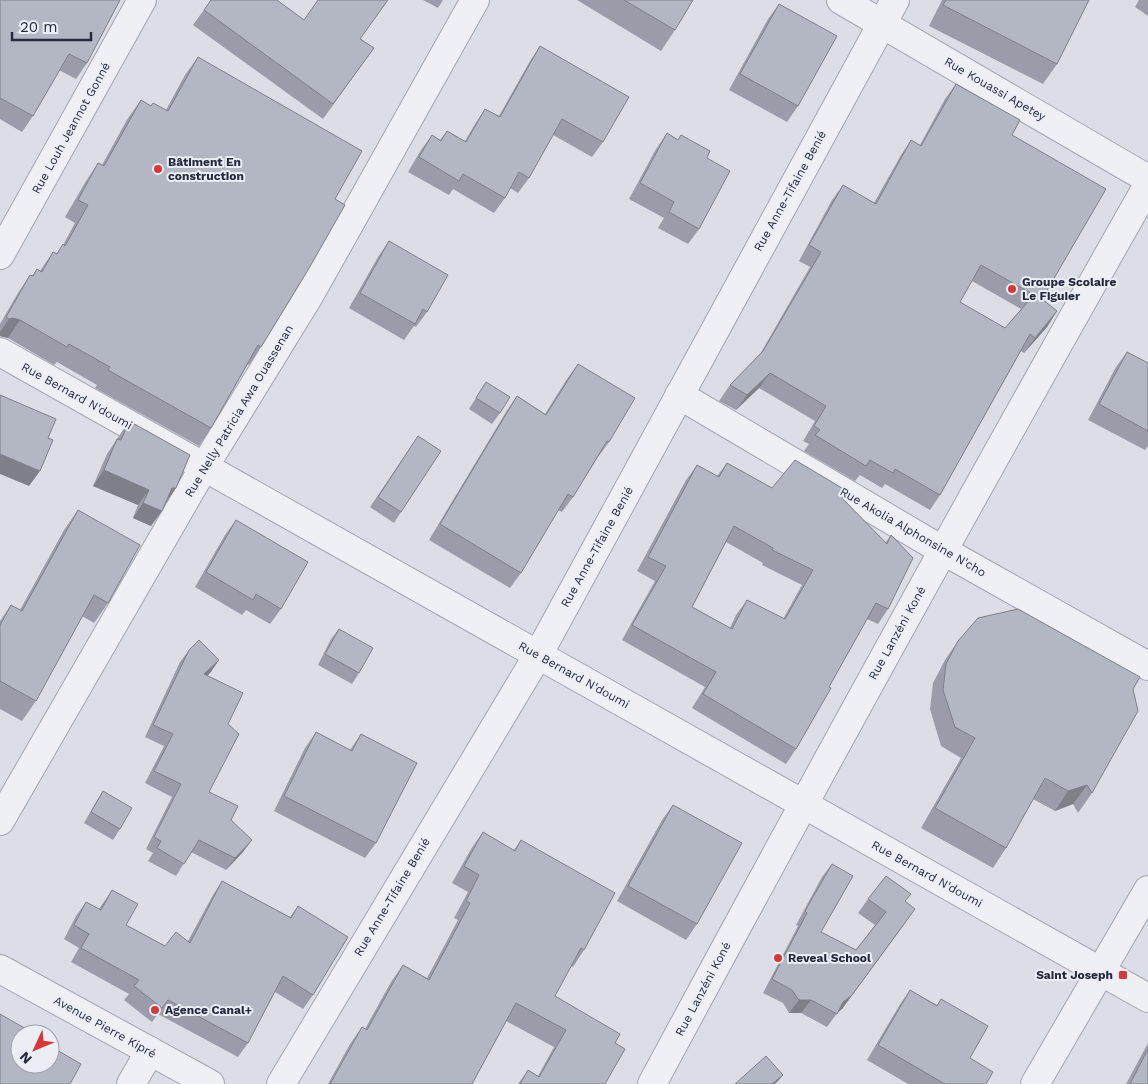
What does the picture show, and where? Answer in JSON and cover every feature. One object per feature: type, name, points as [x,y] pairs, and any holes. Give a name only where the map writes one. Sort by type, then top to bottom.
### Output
[{"type":"street","name":"Rue Louh Jeannot Gonné","points":[[0,256],[142,0]]},
{"type":"street","name":"Rue Nelly Patricia Awa Ouassenan","points":[[0,821],[204,467],[309,296],[475,0]]},
{"type":"street","name":"Rue Kouassi Apetey","points":[[841,0],[889,11],[1148,179]]},
{"type":"street","name":"Rue Anne-Tifaine Benié","points":[[280,1084],[538,655],[889,11]]},
{"type":"street","name":"Rue Lanzéni Koné","points":[[652,1084],[802,804],[942,550],[1148,186]]},
{"type":"street","name":"Rue Bernard N'doumi","points":[[0,352],[1148,998]]},
{"type":"street","name":"Rue Akolia Alphonsine N'cho","points":[[679,396],[942,550],[1148,666]]},
{"type":"street","points":[[1035,1084],[1148,890]]},
{"type":"street","name":"Avenue Pierre Kipré","points":[[0,970],[210,1084]]},
{"type":"street","points":[[131,1084],[150,1051]]},
{"type":"building","points":[[0,0],[120,0],[87,63],[69,54],[33,116],[0,98]]},
{"type":"building","points":[[211,0],[277,0],[304,20],[318,0],[388,0],[360,39],[374,48],[333,104],[204,10]]},
{"type":"building","points":[[624,0],[693,0],[675,30]]},
{"type":"building","points":[[946,0],[1089,0],[1057,64],[943,5]]},
{"type":"building","points":[[779,4],[837,36],[798,106],[740,74]]},
{"type":"building","points":[[540,46],[629,97],[603,142],[562,119],[529,178],[519,172],[505,198],[463,174],[459,181],[419,157],[432,135],[441,141],[447,131],[466,142],[485,109],[500,117]]},
{"type":"building","points":[[198,57],[362,151],[335,199],[345,205],[261,347],[258,345],[211,428],[108,370],[110,367],[69,344],[67,347],[20,320],[6,317],[30,275],[33,276],[37,269],[42,272],[53,252],[57,254],[63,244],[65,246],[88,205],[78,200],[98,163],[104,166],[141,100],[151,106],[153,103],[168,111]]},
{"type":"building","points":[[956,84],[1020,120],[1012,135],[1106,189],[1042,299],[1057,311],[1035,338],[1030,334],[940,495],[895,469],[893,473],[870,460],[866,466],[815,435],[820,430],[814,426],[826,406],[770,373],[747,395],[730,385],[763,351],[821,252],[809,245],[843,185],[876,204],[911,140],[921,146]],"holes":[[[981,265],[1034,295],[1005,328],[960,302]]]},
{"type":"building","points":[[667,133],[678,140],[681,135],[710,151],[707,158],[730,171],[699,229],[669,212],[674,202],[640,183]]},
{"type":"building","points":[[389,241],[448,275],[427,312],[423,309],[415,324],[360,293]]},
{"type":"building","points":[[1127,352],[1148,363],[1148,431],[1099,404]]},
{"type":"building","points":[[578,364],[635,398],[573,497],[568,494],[521,573],[440,524],[517,396],[546,415]]},
{"type":"building","points":[[486,382],[510,397],[500,413],[476,398]]},
{"type":"building","points":[[0,395],[56,419],[48,438],[53,440],[40,471],[0,454]]},
{"type":"building","points":[[129,421],[190,455],[176,488],[172,488],[162,511],[143,503],[149,490],[104,470],[117,439],[121,440]]},
{"type":"building","points":[[418,436],[441,451],[401,512],[378,497]]},
{"type":"building","points":[[795,460],[847,491],[842,498],[887,544],[891,535],[913,558],[888,609],[876,603],[796,749],[703,694],[716,672],[632,625],[666,566],[648,557],[697,465],[719,477],[727,463],[772,488]],"holes":[[[734,526],[773,548],[772,550],[813,570],[785,619],[747,600],[732,629],[692,607]]]},
{"type":"building","points":[[78,510],[140,545],[108,603],[94,595],[36,701],[0,681],[0,625],[11,605],[22,611]]},
{"type":"building","points":[[236,520],[308,562],[281,609],[256,594],[253,600],[206,572]]},
{"type":"building","points":[[1018,609],[1140,677],[1133,689],[1138,711],[1092,793],[1087,785],[1068,791],[1045,778],[1006,848],[935,808],[975,738],[955,727],[943,690],[946,664],[958,641],[978,618]]},
{"type":"building","points":[[339,629],[373,648],[359,673],[325,654]]},
{"type":"building","points":[[199,640],[219,660],[204,674],[243,693],[228,724],[239,734],[209,792],[238,806],[231,820],[252,840],[235,858],[199,840],[184,864],[157,848],[161,841],[154,837],[181,784],[154,771],[173,734],[153,725],[189,650]]},
{"type":"building","points":[[316,732],[352,751],[361,734],[417,763],[376,843],[284,796]]},
{"type":"building","points":[[103,791],[132,808],[120,829],[91,812]]},
{"type":"building","points":[[673,805],[742,843],[697,924],[628,886]]},
{"type":"building","points":[[483,832],[515,851],[521,840],[615,893],[584,950],[581,948],[555,996],[620,1034],[615,1043],[625,1049],[605,1084],[520,1084],[528,1070],[539,1077],[566,1030],[516,1003],[472,1084],[330,1084],[362,1027],[367,1030],[403,965],[429,980],[470,903],[466,901],[479,875],[464,866]]},
{"type":"building","points":[[832,864],[853,876],[821,932],[856,950],[886,912],[868,899],[886,876],[911,894],[905,901],[915,909],[852,995],[843,1002],[837,1014],[811,1000],[799,1000],[792,990],[772,979],[807,913],[805,911]]},
{"type":"building","points":[[222,881],[291,918],[298,906],[348,937],[313,995],[283,976],[248,1043],[168,1000],[162,1008],[134,986],[139,980],[81,948],[89,934],[74,925],[86,902],[101,910],[112,890],[138,904],[126,925],[165,946],[176,932],[190,943]]},
{"type":"building","points":[[910,990],[937,1006],[941,999],[988,1026],[970,1058],[993,1072],[986,1084],[945,1084],[878,1045]]},
{"type":"building","points":[[0,1014],[17,1024],[10,1024],[10,1074],[60,1074],[60,1052],[81,1064],[70,1084],[0,1084]]},
{"type":"building","points":[[1148,1049],[1148,1084],[1130,1084]]},
{"type":"building","points":[[766,1056],[783,1075],[772,1084],[735,1084]]},
{"type":"place","name":"Bâtiment En construction","points":[[158,169]]},
{"type":"place","name":"Groupe Scolaire Le Figuier","points":[[1012,289]]},
{"type":"place","name":"Reveal School","points":[[778,958]]},
{"type":"place","name":"Saint Joseph","points":[[1123,975]]},
{"type":"place","name":"Agence Canal+","points":[[155,1010]]}]
